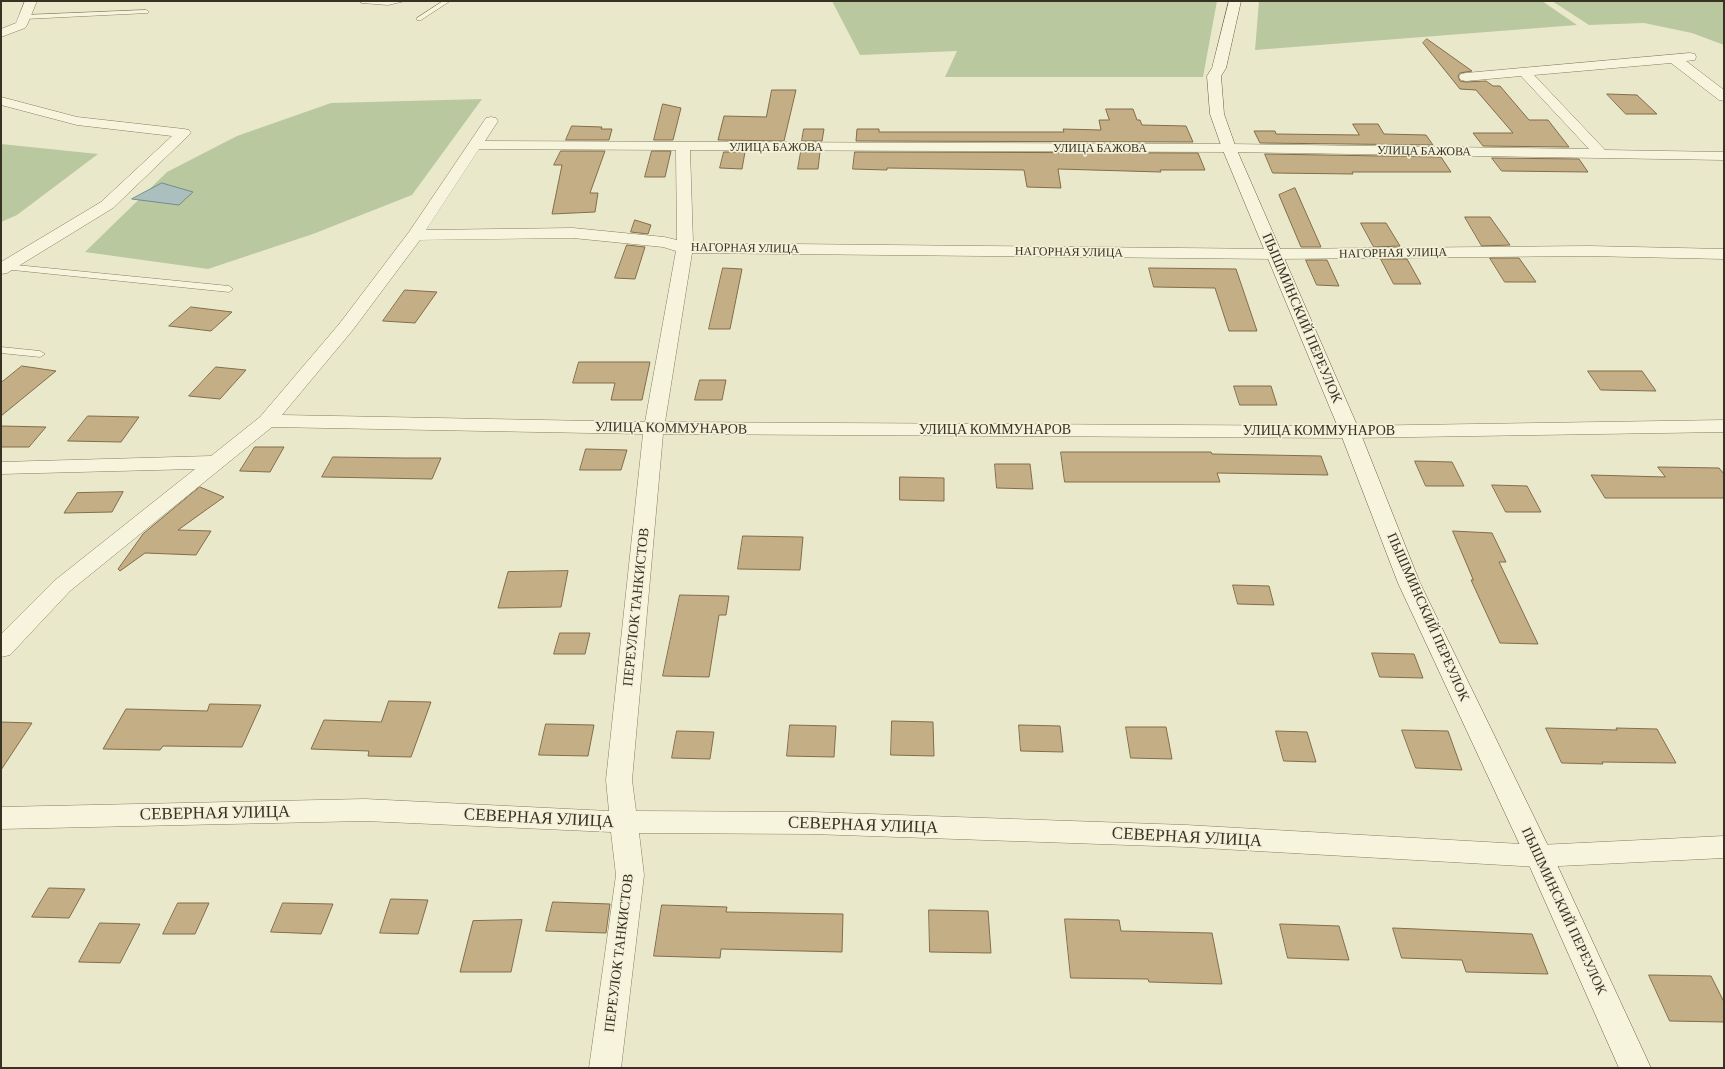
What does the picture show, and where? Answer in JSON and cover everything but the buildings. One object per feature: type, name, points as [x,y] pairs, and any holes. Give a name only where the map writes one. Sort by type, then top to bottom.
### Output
[{"type":"street","points":[[1,33],[22,24],[31,1]]},
{"type":"street","name":"ПЫШМИНСКИЙ ПЕРЕУЛОК","points":[[1235,1],[1219,68],[1214,76],[1217,114],[1229,148],[1276,254],[1350,432],[1409,583],[1539,856],[1635,1068]]},
{"type":"street","points":[[1466,77],[1690,57]]},
{"type":"street","points":[[1675,59],[1724,97]]},
{"type":"street","points":[[1524,72],[1601,154]]},
{"type":"street","points":[[1,101],[77,121],[184,133],[106,205],[3,268]]},
{"type":"street","points":[[1,649],[62,586],[214,462],[267,421],[346,327],[415,235],[491,121]]},
{"type":"street","name":"УЛИЦА БАЖОВА","points":[[476,145],[1229,148],[1724,156]]},
{"type":"street","name":"ПЕРЕУЛОК ТАНКИСТОВ","points":[[605,1068],[630,875],[619,780],[654,428],[685,248],[683,147]]},
{"type":"street","name":"НАГОРНАЯ УЛИЦА","points":[[415,235],[573,233],[664,242],[685,248],[1276,254],[1588,250],[1724,254]]},
{"type":"street","name":"УЛИЦА КОММУНАРОВ","points":[[267,421],[654,428],[1350,432],[1724,426]]},
{"type":"street","points":[[1,468],[214,462]]},
{"type":"street","name":"СЕВЕРНАЯ УЛИЦА","points":[[1,818],[364,810],[624,822],[812,823],[1162,835],[1539,856],[1724,847]]},
{"type":"lane","points":[[362,1],[388,3],[402,1]]},
{"type":"lane","points":[[419,19],[447,1]]},
{"type":"lane","points":[[25,17],[146,12]]},
{"type":"lane","points":[[3,268],[229,289]]},
{"type":"lane","points":[[1,350],[40,354]]},
{"type":"green space","points":[[832,1],[1217,1],[1203,77],[945,77],[957,51],[860,55]]},
{"type":"green space","points":[[1259,1],[1542,1],[1577,25],[1255,50]]},
{"type":"green space","points":[[1552,1],[1724,1],[1724,45],[1692,33],[1644,23],[1589,25]]},
{"type":"green space","points":[[482,99],[412,195],[313,234],[208,269],[85,252],[167,172],[237,136],[331,103]]},
{"type":"green space","points":[[1,144],[98,154],[17,215],[1,222]]},
{"type":"shaded area","points":[[162,183],[193,192],[179,205],[132,199]]}]
